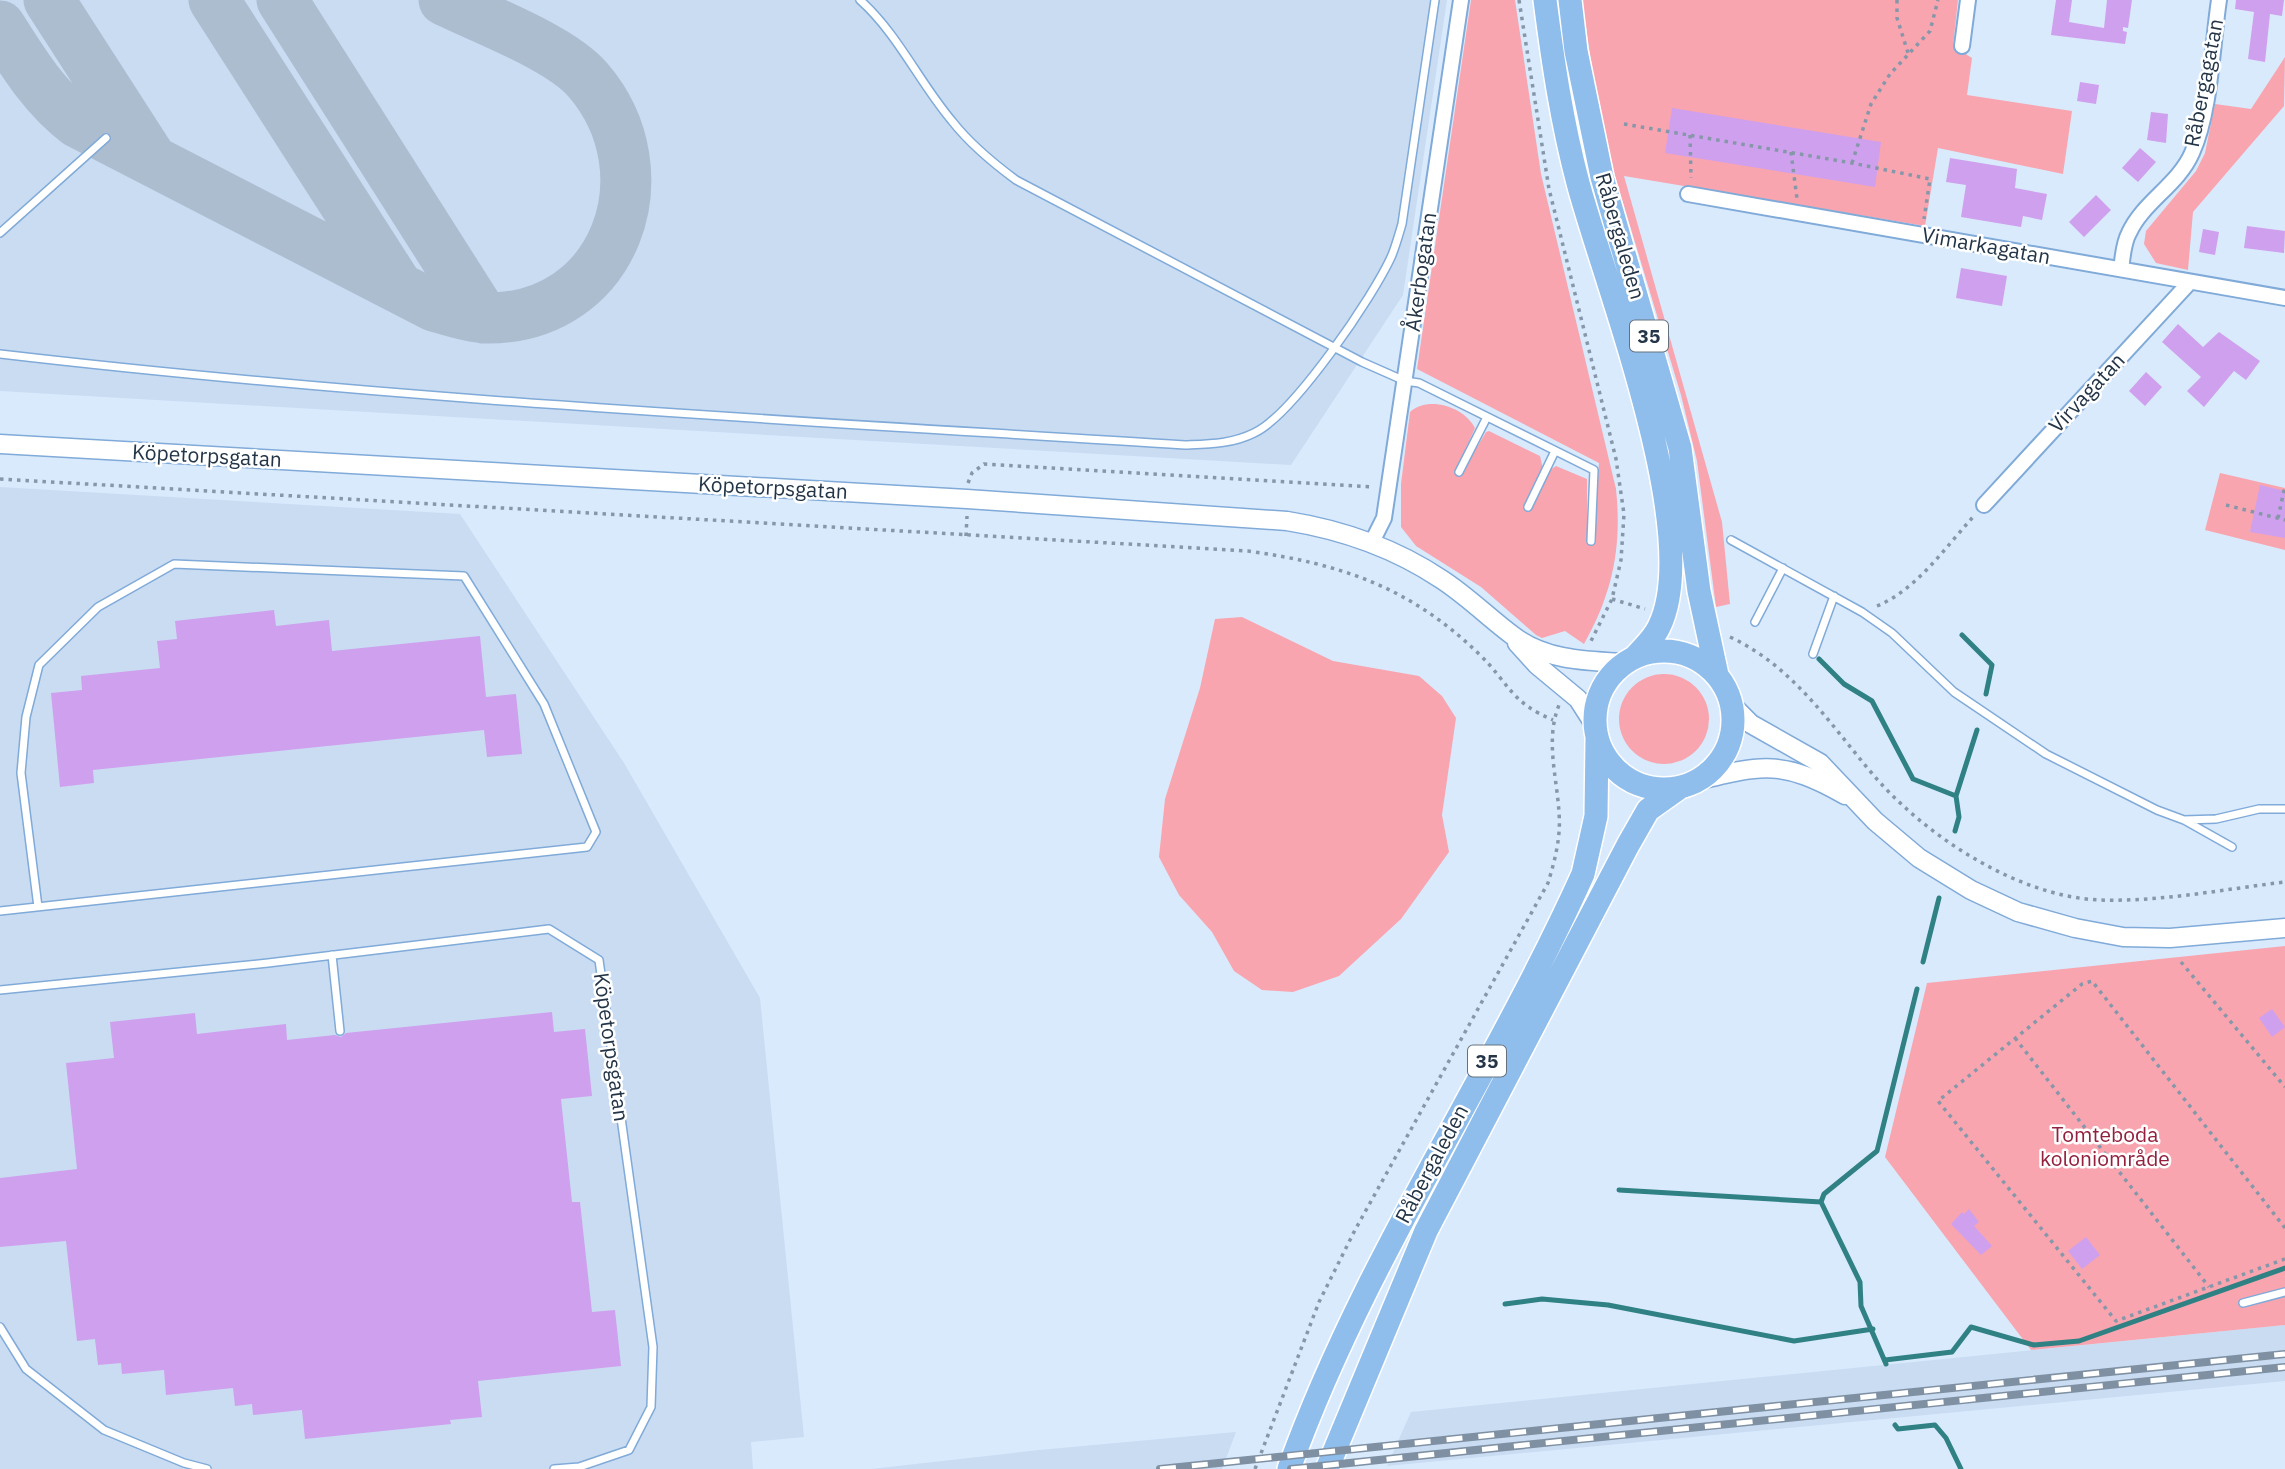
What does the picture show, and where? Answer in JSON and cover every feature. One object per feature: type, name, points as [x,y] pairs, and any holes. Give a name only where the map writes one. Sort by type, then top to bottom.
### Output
[{"type":"main road","name":"Råbergaleden","points":[[1545,0],[1564,124],[1592,234],[1647,415],[1665,492],[1669,533],[1668,598],[1660,628],[1630,659]]},
{"type":"main road","name":"Råbergaleden","points":[[1570,0],[1576,51],[1602,177],[1680,448],[1699,591],[1717,675]]},
{"type":"main road","name":"35","points":[[1596,732],[1601,689],[1630,659],[1657,651],[1680,652],[1700,660],[1717,675],[1731,704],[1733,727],[1727,749],[1714,768],[1687,785]]},
{"type":"main road","name":"Råbergaleden","points":[[1289,1469],[1327,1369],[1366,1290],[1583,874],[1596,816],[1596,732]]},
{"type":"main road","points":[[1596,732],[1612,766],[1629,780],[1648,787],[1687,785]]},
{"type":"main road","name":"Råbergaleden","points":[[1327,1469],[1400,1290],[1438,1207],[1648,810],[1687,785]]},
{"type":"street","name":"Åkerbogatan","points":[[1372,542],[1384,517],[1389,488],[1461,0]]},
{"type":"street","points":[[1962,46],[1968,0]]},
{"type":"street","name":"Råbergagatan","points":[[2121,269],[2124,245],[2134,224],[2185,166],[2194,147],[2219,0]]},
{"type":"street","name":"Vimarkagatan","points":[[1690,195],[2285,298]]},
{"type":"street","name":"Virvagatan","points":[[1984,505],[2190,282]]},
{"type":"street","name":"Köpetorpsgatan","points":[[0,444],[967,499],[1287,521],[1333,529],[1372,542],[1440,578],[1513,637],[1554,656],[1630,659]]},
{"type":"street","name":"Köpetorpsgatan","points":[[1513,637],[1523,652],[1578,699],[1596,732]]},
{"type":"street","points":[[1731,704],[1751,724],[1821,763],[1855,801],[1919,858],[1971,890],[2018,912],[2075,928],[2123,937],[2170,938],[2285,928]]},
{"type":"street","points":[[1687,785],[1753,768],[1791,769],[1811,776],[1855,801]]},
{"type":"lane","points":[[860,0],[895,39],[952,122],[995,164],[1047,199],[1335,347],[1405,381],[1419,383],[1594,470],[1591,541]]},
{"type":"lane","points":[[0,354],[127,369],[525,404],[1185,445],[1219,444],[1257,432],[1289,403],[1335,347],[1392,254],[1402,224],[1435,0]]},
{"type":"lane","points":[[0,233],[106,138]]},
{"type":"lane","points":[[1459,472],[1487,417]]},
{"type":"lane","points":[[1528,507],[1555,451]]},
{"type":"lane","points":[[1731,541],[1862,612],[1892,633],[1954,692],[2046,754],[2157,810],[2184,820],[2232,847]]},
{"type":"lane","points":[[0,911],[586,847],[596,832],[544,704],[464,576],[174,564],[98,607],[39,665],[26,717],[21,773],[38,906]]},
{"type":"lane","points":[[1755,622],[1783,568]]},
{"type":"lane","points":[[1813,654],[1834,596]]},
{"type":"lane","points":[[2184,820],[2216,819],[2259,809],[2285,809]]},
{"type":"lane","name":"Köpetorpsgatan","points":[[0,990],[550,929],[599,960],[653,1347],[651,1407],[629,1450],[579,1466],[554,1469]]},
{"type":"lane","points":[[332,955],[341,1031]]},
{"type":"lane","points":[[2243,1303],[2285,1292]]},
{"type":"lane","points":[[0,1327],[26,1368],[104,1430],[184,1463],[207,1469]]},
{"type":"path","points":[[1519,0],[1546,178],[1596,373],[1622,492],[1624,536],[1612,599],[1587,649]]},
{"type":"path","points":[[1897,0],[1896,19],[1909,55]]},
{"type":"path","points":[[1852,163],[1871,104],[1890,74],[1930,31],[1938,0]]},
{"type":"path","points":[[1624,124],[1930,179],[1922,235]]},
{"type":"path","points":[[1690,135],[1690,195]]},
{"type":"path","points":[[1791,152],[1799,214]]},
{"type":"path","points":[[966,536],[969,480],[977,467],[984,464],[1389,488]]},
{"type":"path","points":[[0,480],[1248,551],[1294,557],[1357,573],[1412,600],[1481,656],[1523,706],[1553,720]]},
{"type":"path","points":[[2278,518],[2285,486]]},
{"type":"path","points":[[1862,612],[1888,601],[1922,573],[1984,505]]},
{"type":"path","points":[[2226,505],[2285,520]]},
{"type":"path","points":[[1612,599],[1653,611]]},
{"type":"path","points":[[1728,636],[1787,674],[1805,690],[1885,790],[1920,824],[1997,870],[2064,895],[2102,900],[2285,882]]},
{"type":"path","points":[[1255,1469],[1309,1326],[1354,1230],[1548,883],[1559,834],[1553,720],[1562,699]]},
{"type":"path","points":[[2181,962],[2285,1087]]},
{"type":"path","points":[[2285,1228],[2104,998],[2098,985],[2092,981],[2082,984],[1938,1101],[2116,1321],[2285,1259]]},
{"type":"path","points":[[2015,1038],[2209,1287]]},
{"type":"shaded area","points":[[0,0],[1447,0],[1403,295],[1291,465],[0,391]]},
{"type":"shaded area","points":[[0,487],[460,514],[624,763],[760,998],[804,1437],[751,1442],[753,1469],[0,1469]]},
{"type":"shaded area","points":[[2285,1325],[2285,1381],[1387,1466],[1411,1412]]},
{"type":"shaded area","points":[[1236,1432],[1222,1469],[871,1469],[1039,1450]]},
{"type":"green space","points":[[1471,0],[1515,0],[1541,174],[1616,489],[1618,530],[1613,569],[1602,606],[1584,644],[1565,631],[1542,638],[1536,635],[1481,587],[1416,546],[1401,527],[1401,484],[1410,412],[1426,404],[1436,404],[1455,409],[1475,428],[1455,474],[1460,476],[1489,431],[1540,456],[1543,469],[1524,509],[1530,511],[1550,470],[1556,466],[1587,479],[1587,543],[1594,543],[1599,463],[1417,369]]},
{"type":"green space","points":[[1582,0],[1958,0],[1953,46],[1972,58],[1967,95],[2072,111],[2063,174],[1938,148],[1925,226],[1624,176],[1722,522],[1730,604],[1716,607],[1697,461],[1681,395],[1615,176],[1595,88]]},
{"type":"green space","points":[[2285,57],[2284,106],[2193,212],[2188,270],[2156,263],[2144,244],[2146,231],[2196,171],[2205,153],[2215,104],[2251,109]]},
{"type":"green space","points":[[2220,473],[2285,488],[2285,550],[2205,530]]},
{"type":"green space","points":[[1242,617],[1333,661],[1419,676],[1442,696],[1456,718],[1442,815],[1449,852],[1401,919],[1339,976],[1293,992],[1262,990],[1234,971],[1212,932],[1179,895],[1159,857],[1165,799],[1200,688],[1215,619]]},
{"type":"green space","points":[[1664,674],[1681,677],[1696,687],[1706,702],[1709,719],[1706,736],[1696,751],[1681,761],[1664,764],[1647,761],[1632,751],[1622,736],[1619,719],[1622,702],[1632,687],[1647,677]]},
{"type":"green space","name":"Tomteboda koloniområde","points":[[2285,946],[2285,1325],[2031,1350],[1885,1157],[1927,983]]},
{"type":"building","points":[[2056,0],[2072,0],[2069,22],[2104,28],[2107,0],[2132,0],[2128,28],[2123,27],[2123,31],[2127,32],[2125,44],[2051,35]]},
{"type":"building","points":[[2236,0],[2284,0],[2282,16],[2270,14],[2265,62],[2248,59],[2254,12],[2235,9]]},
{"type":"building","points":[[2080,82],[2099,85],[2096,104],[2077,101]]},
{"type":"building","points":[[1672,108],[1881,142],[1875,187],[1665,153]]},
{"type":"building","points":[[2151,112],[2168,114],[2166,143],[2147,140]]},
{"type":"building","points":[[2140,148],[2156,162],[2138,182],[2122,168]]},
{"type":"building","points":[[1950,158],[2017,169],[2015,188],[2047,194],[2042,220],[2023,216],[2021,227],[1961,217],[1966,185],[1946,182]]},
{"type":"building","points":[[2096,195],[2111,210],[2084,237],[2069,222]]},
{"type":"building","points":[[2247,226],[2285,231],[2284,253],[2244,248]]},
{"type":"building","points":[[2203,229],[2219,232],[2215,255],[2199,252]]},
{"type":"building","points":[[1961,268],[2007,276],[2002,306],[1956,298]]},
{"type":"building","points":[[2178,324],[2203,347],[2219,332],[2260,361],[2246,380],[2234,371],[2204,407],[2187,391],[2201,377],[2162,342]]},
{"type":"building","points":[[2146,372],[2162,387],[2145,406],[2129,391]]},
{"type":"building","points":[[2260,485],[2285,491],[2285,538],[2250,532]]},
{"type":"building","points":[[274,610],[276,626],[329,620],[332,651],[480,636],[486,697],[516,694],[522,754],[487,757],[484,730],[93,770],[94,783],[60,787],[51,693],[82,690],[81,676],[160,668],[157,641],[177,639],[175,621]]},
{"type":"building","points":[[2272,1009],[2285,1027],[2272,1037],[2259,1018]]},
{"type":"building","points":[[552,1012],[554,1032],[585,1029],[592,1096],[561,1099],[572,1202],[580,1202],[592,1312],[615,1310],[621,1366],[478,1381],[482,1417],[450,1420],[451,1424],[305,1439],[302,1410],[253,1415],[252,1404],[235,1406],[233,1388],[166,1395],[164,1370],[122,1374],[121,1363],[98,1365],[95,1339],[77,1341],[66,1241],[0,1247],[0,1178],[77,1169],[66,1063],[114,1058],[110,1022],[195,1013],[197,1034],[286,1024],[287,1040],[335,1035],[341,1037],[346,1033]]},
{"type":"building","points":[[1969,1209],[1979,1222],[1974,1226],[1992,1246],[1981,1255],[1951,1224],[1962,1212],[1964,1214]]},
{"type":"building","points":[[2086,1237],[2100,1255],[2082,1269],[2068,1251]]},
{"type":"waterway","points":[[1962,635],[1992,665],[1986,694]]},
{"type":"waterway","points":[[1819,659],[1844,684],[1872,701],[1913,779],[1956,796]]},
{"type":"waterway","points":[[1955,831],[1959,817],[1956,796],[1977,730]]},
{"type":"waterway","points":[[1923,962],[1939,898]]},
{"type":"waterway","points":[[1886,1364],[1861,1306],[1860,1282],[1821,1202],[1824,1194],[1877,1151],[1917,989]]},
{"type":"waterway","points":[[1619,1190],[1821,1202]]},
{"type":"waterway","points":[[1885,1360],[1952,1352],[1971,1327],[2034,1345],[2079,1341],[2285,1268]]},
{"type":"waterway","points":[[1505,1304],[1542,1299],[1608,1305],[1794,1341],[1873,1329]]},
{"type":"waterway","points":[[1895,1425],[1898,1429],[1935,1425],[1946,1438],[1961,1469]]},
{"type":"taxiway","points":[[49,0],[152,160]]},
{"type":"taxiway","points":[[214,0],[398,287]]},
{"type":"taxiway","points":[[282,0],[484,318]]},
{"type":"taxiway","points":[[0,26],[44,90],[77,122],[434,306],[486,318],[531,312],[568,295],[596,268],[615,235],[625,197],[624,157],[612,117],[588,80],[576,68],[541,46],[444,0]]},
{"type":"railway","points":[[1160,1469],[2285,1354]]},
{"type":"railway","points":[[1291,1469],[2285,1367]]}]
